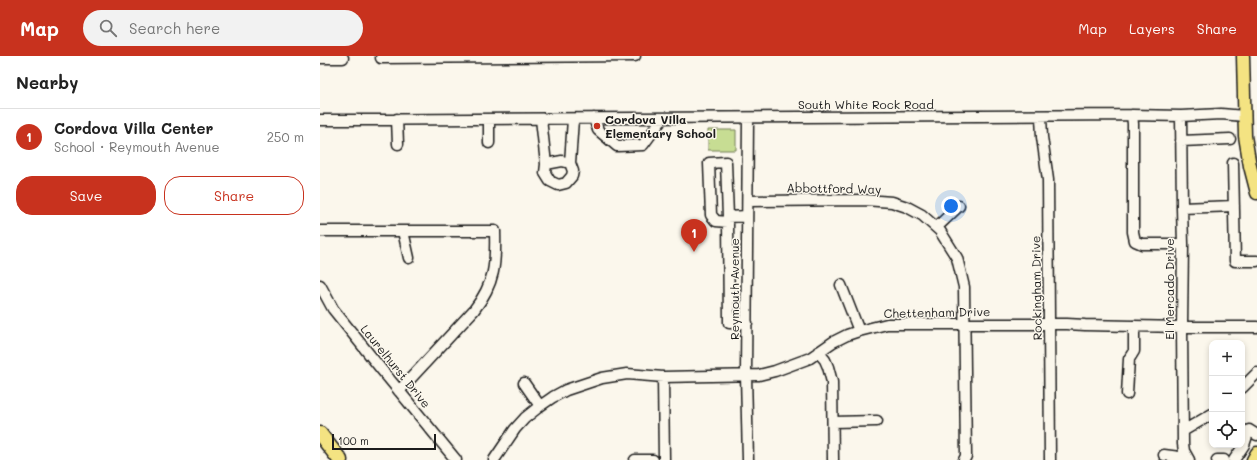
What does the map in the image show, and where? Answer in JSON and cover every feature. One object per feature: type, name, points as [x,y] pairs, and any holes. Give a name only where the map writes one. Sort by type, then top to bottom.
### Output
[{"type":"highway","points":[[320,434],[340,460]]},
{"type":"main road","points":[[1243,56],[1245,136],[1250,166],[1257,193]]},
{"type":"main road","points":[[1253,460],[1257,454]]},
{"type":"street","points":[[381,58],[635,56]]},
{"type":"street","points":[[320,58],[343,58]]},
{"type":"street","name":"South White Rock Road","points":[[320,120],[1041,116],[1133,119],[1221,114],[1244,116]]},
{"type":"street","name":"Rockingham Drive","points":[[1041,116],[1042,142],[1048,180],[1050,460]]},
{"type":"street","name":"El Mercado Drive","points":[[1181,116],[1183,244],[1183,444],[1187,459]]},
{"type":"street","points":[[594,118],[598,130],[617,146],[643,145],[663,118]]},
{"type":"street","name":"Reymouth Avenue","points":[[748,118],[746,375],[748,460]]},
{"type":"street","points":[[397,119],[398,144]]},
{"type":"street","points":[[489,119],[489,143]]},
{"type":"street","points":[[541,119],[546,164],[545,173],[547,178],[553,184],[562,184],[566,183],[572,176],[573,171],[570,163],[573,119]]},
{"type":"street","points":[[1133,119],[1133,232],[1135,242],[1142,244],[1183,244]]},
{"type":"street","points":[[1181,141],[1230,139]]},
{"type":"street","points":[[546,164],[562,161],[570,163]]},
{"type":"street","points":[[747,216],[728,220],[716,221],[711,214],[709,163],[726,162],[728,220],[729,323],[747,323]]},
{"type":"street","points":[[1233,163],[1235,261],[1257,261]]},
{"type":"street","name":"Abbottford Way","points":[[748,201],[865,200],[892,202],[907,207],[922,215],[937,227],[953,249],[960,266],[964,287],[966,456],[964,460]]},
{"type":"street","points":[[937,227],[959,206]]},
{"type":"street","points":[[1182,208],[1234,206]]},
{"type":"street","points":[[320,231],[495,231],[496,257],[490,281],[479,304],[399,391]]},
{"type":"street","points":[[403,231],[408,258]]},
{"type":"street","name":"Laurelhurst Drive","points":[[320,285],[333,309],[456,460]]},
{"type":"street","points":[[841,285],[859,331]]},
{"type":"street","name":"Chettenham Drive","points":[[494,460],[515,429],[540,406],[566,390],[602,378],[627,374],[663,377],[759,375],[775,371],[810,358],[833,342],[847,335],[887,324],[1049,324],[1257,327]]},
{"type":"street","points":[[1127,394],[1129,359],[1134,352],[1134,326]]},
{"type":"street","points":[[818,352],[825,360],[831,374],[833,460]]},
{"type":"street","points":[[1245,385],[1257,373]]},
{"type":"street","points":[[663,377],[664,460]]},
{"type":"street","points":[[524,383],[540,406]]},
{"type":"street","points":[[1183,431],[1209,416]]},
{"type":"street","points":[[833,422],[877,421]]},
{"type":"street","points":[[1234,460],[1253,433]]},
{"type":"street","points":[[1164,455],[1187,459]]},
{"type":"street","points":[[635,460],[653,460]]},
{"type":"street","points":[[1218,460],[1224,460]]},
{"type":"green space","points":[[708,130],[736,130],[736,150],[708,150]]},
{"type":"place","name":"Cordova Villa Elementary School","points":[[597,126]]},
{"type":"place","name":"Cordova Villa Center","points":[[694,252]]}]
